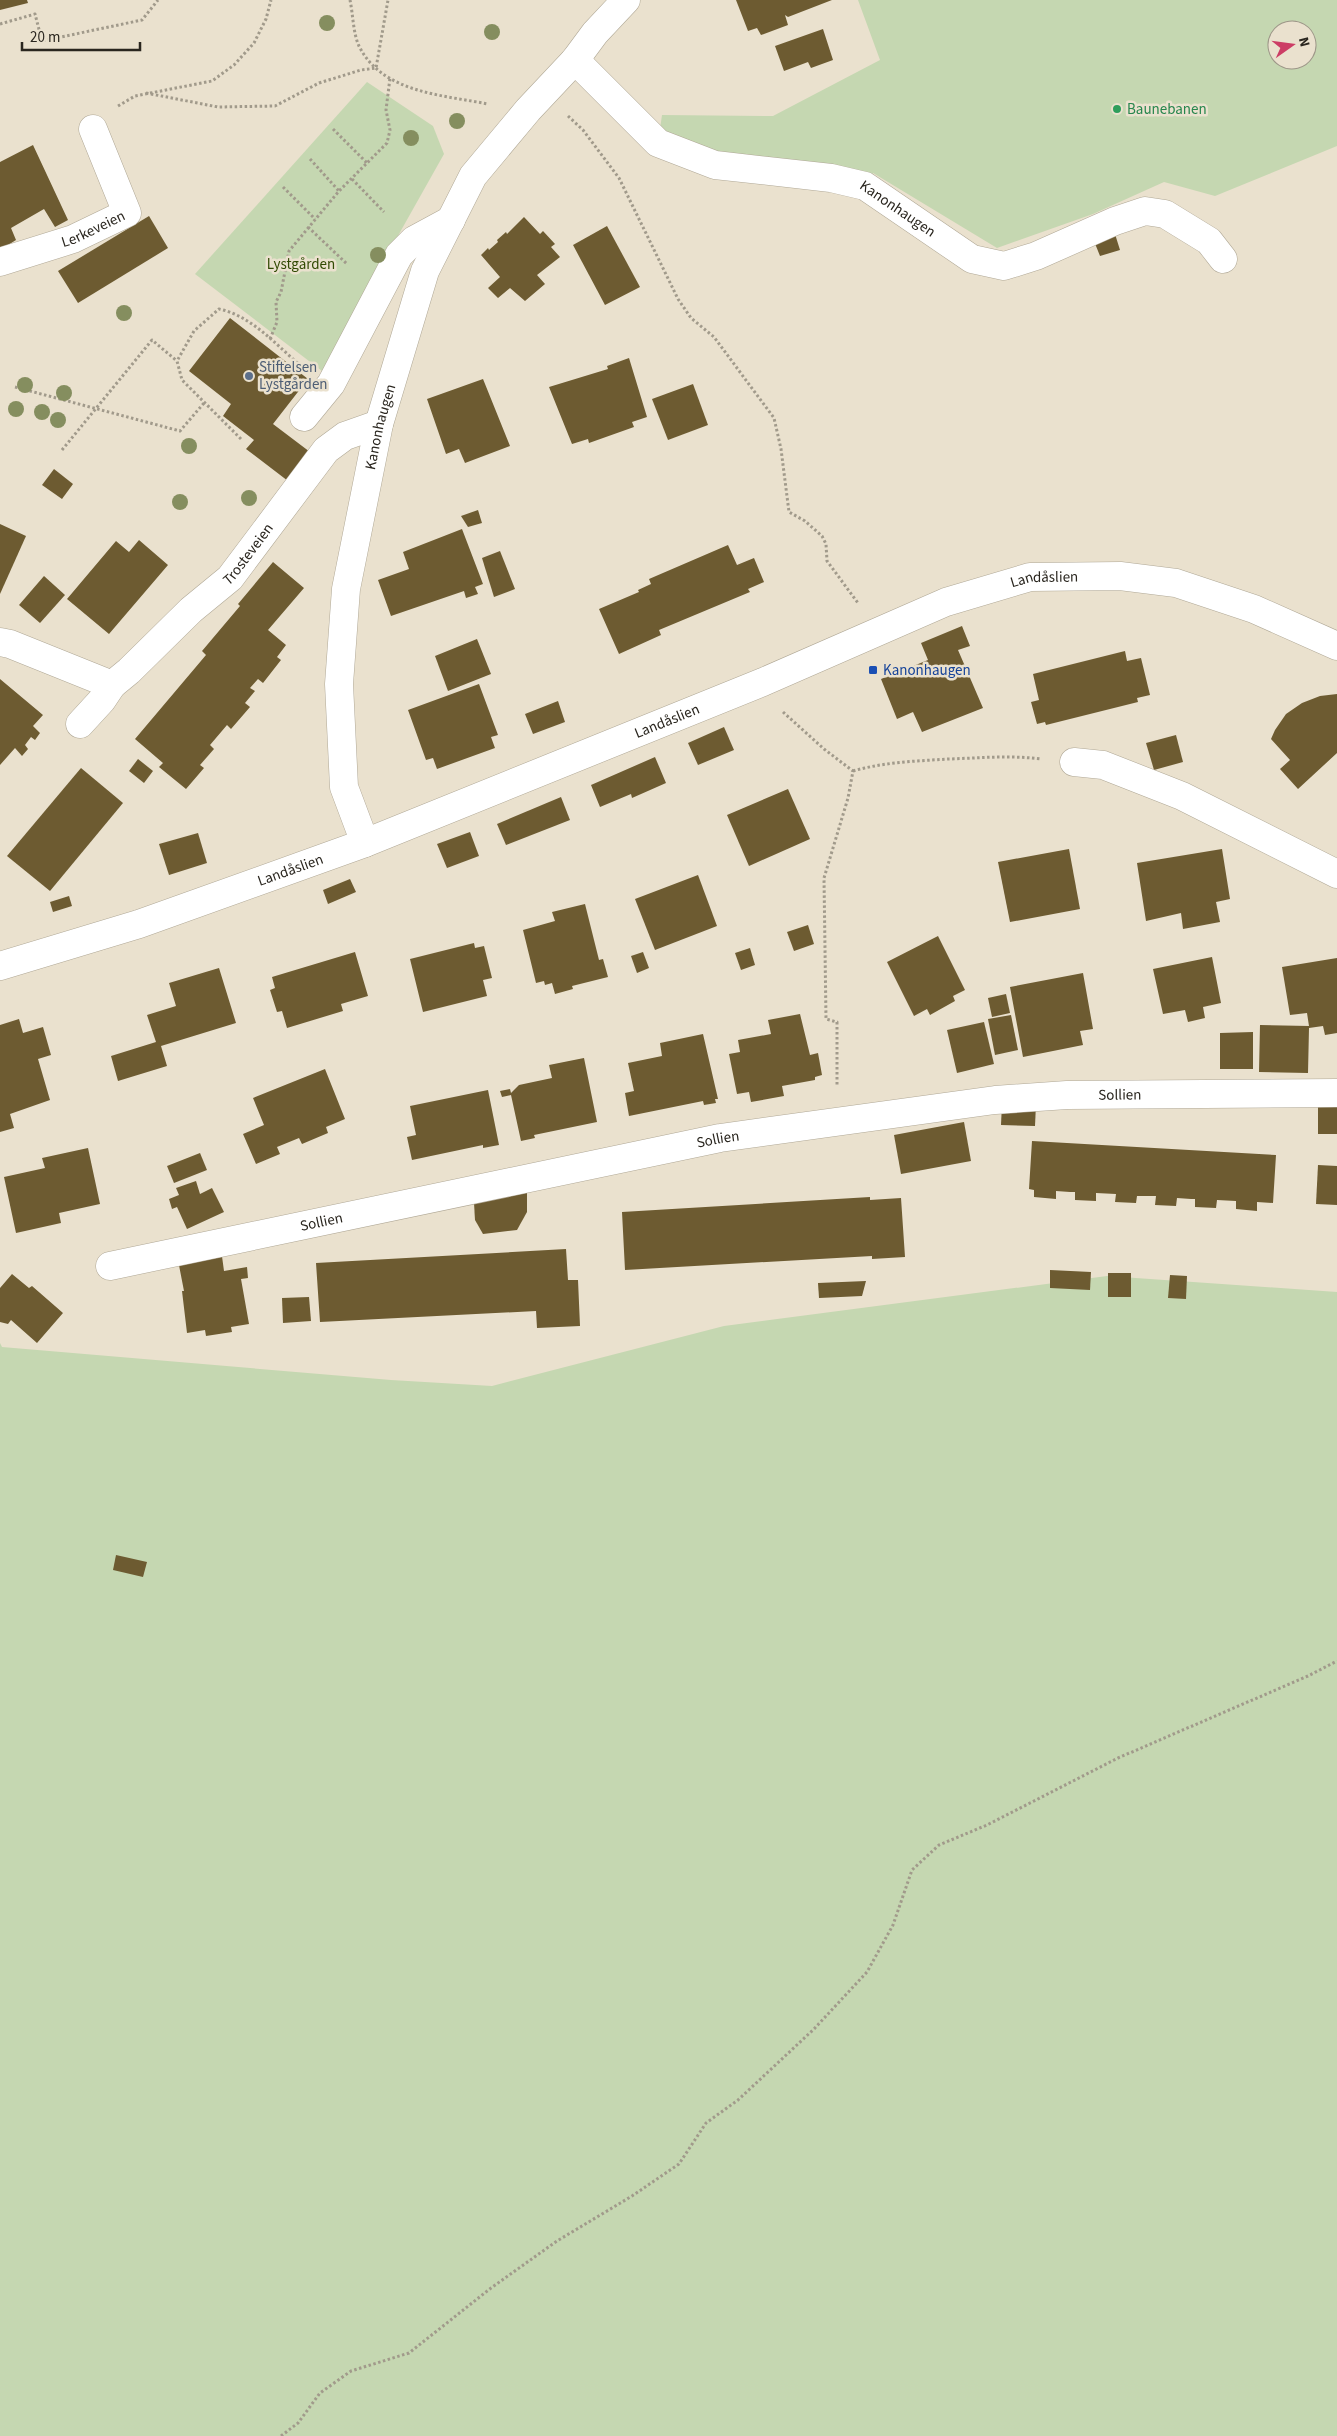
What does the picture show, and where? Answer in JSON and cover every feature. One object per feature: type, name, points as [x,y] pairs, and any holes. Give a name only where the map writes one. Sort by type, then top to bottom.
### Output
[{"type":"street","name":"Kanonhaugen","points":[[365,843],[344,787],[340,684],[346,589],[379,424],[425,271],[473,176],[535,101],[575,60],[595,33],[626,0]]},
{"type":"street","name":"Kanonhaugen","points":[[575,60],[658,143],[715,165],[831,178],[865,186],[972,259],[1004,266],[1036,256],[1115,220],[1146,211],[1165,214],[1209,241],[1223,259]]},
{"type":"street","name":"Lerkeveien","points":[[0,262],[73,239],[127,214],[94,133]]},
{"type":"street","points":[[304,417],[327,389],[399,255],[414,240],[451,220]]},
{"type":"street","name":"Trosteveien","points":[[80,724],[102,700],[112,685],[129,671],[191,610],[230,578],[326,450],[345,436],[379,424]]},
{"type":"street","name":"Landåslien","points":[[0,966],[139,924],[365,843],[763,682],[946,602],[1030,577],[1120,576],[1176,583],[1254,609],[1337,646]]},
{"type":"street","points":[[0,642],[87,673],[112,685]]},
{"type":"street","points":[[1074,762],[1103,765],[1182,796],[1337,874]]},
{"type":"street","name":"Sollien","points":[[110,1266],[720,1138],[837,1121],[995,1100],[1067,1095],[1337,1092]]},
{"type":"path","points":[[0,24],[35,14],[42,41],[142,20],[158,0]]},
{"type":"path","points":[[94,133],[106,114],[135,96],[212,81],[234,65],[254,43],[266,19],[271,0]]},
{"type":"path","points":[[350,0],[359,45],[376,68],[399,84],[430,93],[500,107],[535,101],[583,130],[619,178],[678,299],[691,318],[719,344],[774,418],[781,449],[789,512],[822,536],[826,544],[827,561],[846,583],[876,632]]},
{"type":"path","points":[[376,68],[388,0]]},
{"type":"path","points":[[146,93],[218,107],[275,106],[319,83],[361,70],[376,68]]},
{"type":"path","points":[[270,339],[277,322],[276,302],[281,292],[289,250],[339,190],[387,143],[390,130],[386,110],[390,78]]},
{"type":"path","points":[[334,129],[367,163]]},
{"type":"path","points":[[310,159],[339,190]]},
{"type":"path","points":[[352,179],[384,212]]},
{"type":"path","points":[[283,187],[315,219]]},
{"type":"path","points":[[308,227],[347,264]]},
{"type":"path","points":[[178,361],[194,331],[219,309],[233,312],[250,322],[327,389]]},
{"type":"path","points":[[62,450],[152,340],[178,361],[182,380],[241,439]]},
{"type":"path","points":[[15,387],[180,431],[204,403]]},
{"type":"path","points":[[777,706],[792,723],[853,771]]},
{"type":"path","points":[[853,771],[869,766],[902,762],[1006,756],[1074,762]]},
{"type":"path","points":[[837,1121],[837,1022],[826,1019],[824,878],[848,798],[853,771]]},
{"type":"path","points":[[280,2436],[298,2423],[320,2392],[351,2371],[409,2354],[491,2288],[557,2241],[632,2196],[679,2164],[706,2123],[738,2100],[814,2029],[867,1972],[893,1925],[912,1870],[939,1845],[987,1825],[1118,1758],[1308,1676],[1337,1661]]},
{"type":"green space","name":"Baunebanen","points":[[858,0],[1337,0],[1337,146],[1215,196],[1164,182],[1093,214],[997,248],[873,173],[865,186],[658,143],[662,115],[773,116],[880,60]]},
{"type":"green space","name":"Lystgården","points":[[367,82],[433,126],[444,154],[322,371],[195,274]]},
{"type":"green space","points":[[1107,1276],[1337,1292],[1337,2436],[0,2436],[0,1343],[2,1347],[391,1380],[492,1386],[724,1326]]},
{"type":"building","points":[[0,0],[27,0],[28,3],[0,10]]},
{"type":"building","points":[[736,0],[832,0],[788,17],[785,15],[788,25],[761,35],[757,28],[748,31]]},
{"type":"building","points":[[823,29],[833,60],[811,68],[808,62],[784,71],[775,46]]},
{"type":"building","points":[[33,145],[68,220],[55,227],[44,209],[11,228],[16,240],[0,250],[0,162]]},
{"type":"building","points":[[149,216],[168,248],[78,303],[58,271]]},
{"type":"building","points":[[524,217],[540,234],[543,231],[555,244],[551,247],[560,257],[537,275],[545,284],[525,301],[510,288],[498,298],[488,288],[500,277],[481,255],[488,248],[489,250],[498,242],[497,240],[506,232],[507,234]]},
{"type":"building","points":[[607,226],[640,287],[605,305],[573,245]]},
{"type":"building","points":[[1115,234],[1120,250],[1100,256],[1094,241]]},
{"type":"building","points":[[230,318],[308,379],[273,424],[310,452],[288,481],[246,449],[254,440],[223,416],[231,404],[189,371]]},
{"type":"building","points":[[629,358],[647,417],[632,422],[634,427],[589,443],[588,439],[572,444],[549,387],[608,369],[607,366]]},
{"type":"building","points":[[483,379],[510,446],[465,463],[459,449],[446,454],[427,399]]},
{"type":"building","points":[[693,384],[708,425],[668,440],[652,399]]},
{"type":"building","points":[[54,469],[73,484],[62,499],[42,485]]},
{"type":"building","points":[[478,510],[482,523],[468,527],[461,516]]},
{"type":"building","points":[[0,524],[26,536],[0,594]]},
{"type":"building","points":[[462,529],[483,584],[475,587],[478,594],[466,598],[464,591],[391,616],[378,580],[409,569],[403,552]]},
{"type":"building","points":[[139,540],[168,565],[109,634],[67,599],[116,541],[129,552]]},
{"type":"building","points":[[728,545],[737,565],[754,558],[764,582],[748,589],[750,592],[659,630],[661,635],[619,654],[599,609],[639,592],[638,590],[651,584],[649,579]]},
{"type":"building","points":[[500,551],[515,589],[494,597],[482,558]]},
{"type":"building","points":[[273,562],[304,588],[268,630],[286,645],[277,657],[281,660],[263,683],[258,679],[250,688],[255,691],[245,703],[250,707],[231,729],[227,725],[210,745],[214,749],[200,765],[204,768],[186,789],[159,767],[163,763],[135,739],[206,655],[202,651],[240,606],[238,604]]},
{"type":"building","points":[[44,576],[65,595],[40,623],[19,605]]},
{"type":"building","points":[[962,626],[970,646],[958,650],[983,708],[922,732],[913,712],[897,719],[881,679],[928,660],[921,643]]},
{"type":"building","points":[[477,639],[491,674],[448,691],[435,656]]},
{"type":"building","points":[[1125,651],[1127,661],[1141,658],[1150,695],[1137,698],[1138,702],[1046,725],[1045,722],[1037,724],[1031,702],[1039,700],[1033,674]]},
{"type":"building","points":[[0,679],[43,715],[33,726],[40,733],[35,740],[31,737],[25,745],[28,749],[22,756],[15,748],[0,765]]},
{"type":"building","points":[[479,684],[498,735],[491,737],[495,748],[437,769],[433,758],[426,760],[408,710]]},
{"type":"building","points":[[1337,694],[1337,753],[1298,789],[1280,769],[1290,760],[1271,739],[1286,714],[1302,703],[1320,696]]},
{"type":"building","points":[[558,701],[565,722],[533,734],[525,714]]},
{"type":"building","points":[[724,727],[734,750],[698,765],[688,743]]},
{"type":"building","points":[[1176,735],[1183,762],[1154,770],[1146,743]]},
{"type":"building","points":[[655,757],[666,783],[632,798],[631,794],[600,807],[591,785]]},
{"type":"building","points":[[138,759],[153,771],[144,783],[129,771]]},
{"type":"building","points":[[81,768],[123,803],[50,891],[7,856]]},
{"type":"building","points":[[788,789],[810,839],[749,866],[727,815]]},
{"type":"building","points":[[561,797],[570,820],[506,845],[497,824]]},
{"type":"building","points":[[470,832],[479,856],[447,868],[437,844]]},
{"type":"building","points":[[198,833],[207,863],[169,875],[159,844]]},
{"type":"building","points":[[1069,849],[1080,909],[1010,922],[998,862]]},
{"type":"building","points":[[1222,849],[1230,899],[1216,902],[1220,922],[1183,929],[1181,913],[1146,921],[1137,863]]},
{"type":"building","points":[[698,875],[717,926],[655,950],[635,899]]},
{"type":"building","points":[[350,879],[356,892],[328,904],[323,890]]},
{"type":"building","points":[[69,896],[72,906],[53,912],[50,902]]},
{"type":"building","points":[[585,904],[599,960],[603,959],[608,977],[572,986],[573,989],[555,994],[552,983],[545,985],[544,981],[536,983],[523,930],[555,921],[552,912]]},
{"type":"building","points":[[808,925],[814,944],[794,951],[787,932]]},
{"type":"building","points":[[938,936],[965,990],[953,996],[955,1001],[930,1015],[927,1009],[914,1016],[887,962]]},
{"type":"building","points":[[474,943],[475,948],[484,946],[492,978],[483,980],[487,996],[423,1012],[410,959]]},
{"type":"building","points":[[750,948],[755,965],[741,970],[735,953]]},
{"type":"building","points":[[355,952],[368,996],[341,1004],[343,1011],[287,1028],[282,1011],[277,1012],[270,990],[275,988],[272,977]]},
{"type":"building","points":[[643,952],[649,968],[637,973],[631,956]]},
{"type":"building","points":[[1212,957],[1221,1003],[1203,1007],[1205,1018],[1188,1022],[1185,1010],[1163,1014],[1153,969]]},
{"type":"building","points":[[1337,958],[1337,1033],[1325,1035],[1323,1026],[1309,1028],[1308,1073],[1259,1072],[1260,1025],[1309,1026],[1307,1013],[1290,1015],[1282,967]]},
{"type":"building","points":[[219,968],[236,1023],[161,1046],[167,1066],[118,1081],[111,1056],[156,1042],[147,1015],[176,1006],[169,983]]},
{"type":"building","points":[[1083,973],[1093,1029],[1080,1031],[1083,1045],[1023,1057],[1010,987]]},
{"type":"building","points":[[1006,994],[1010,1013],[992,1017],[988,998]]},
{"type":"building","points":[[800,1014],[810,1055],[818,1053],[822,1075],[815,1077],[815,1080],[782,1086],[784,1096],[751,1102],[749,1092],[737,1094],[729,1054],[740,1052],[738,1040],[771,1034],[768,1020]]},
{"type":"building","points":[[1011,1015],[1018,1050],[995,1055],[988,1019]]},
{"type":"building","points":[[19,1019],[23,1033],[43,1027],[51,1055],[38,1059],[50,1100],[10,1114],[14,1128],[0,1132],[0,1025]]},
{"type":"building","points":[[984,1022],[994,1064],[957,1073],[947,1030]]},
{"type":"building","points":[[1253,1032],[1253,1069],[1220,1069],[1220,1033]]},
{"type":"building","points":[[703,1034],[718,1099],[715,1099],[716,1103],[704,1105],[703,1101],[629,1116],[625,1093],[634,1091],[628,1063],[662,1056],[660,1043]]},
{"type":"building","points":[[584,1058],[597,1122],[534,1135],[535,1138],[521,1141],[511,1095],[502,1097],[500,1091],[510,1089],[511,1093],[519,1085],[552,1078],[549,1065]]},
{"type":"building","points":[[325,1069],[345,1119],[326,1127],[328,1133],[302,1144],[299,1138],[277,1147],[280,1154],[256,1164],[243,1134],[264,1125],[253,1098]]},
{"type":"building","points":[[488,1090],[499,1145],[483,1148],[483,1145],[412,1160],[407,1137],[416,1135],[410,1106]]},
{"type":"building","points":[[1002,1103],[1036,1104],[1035,1126],[1001,1125]]},
{"type":"building","points":[[1318,1104],[1337,1104],[1337,1134],[1318,1134]]},
{"type":"building","points":[[964,1122],[971,1161],[901,1174],[894,1135]]},
{"type":"building","points":[[1032,1141],[1276,1155],[1273,1203],[1257,1202],[1257,1211],[1236,1209],[1236,1201],[1217,1200],[1216,1208],[1195,1207],[1195,1199],[1177,1198],[1176,1206],[1155,1205],[1156,1196],[1137,1196],[1136,1203],[1115,1202],[1116,1194],[1096,1193],[1096,1201],[1075,1200],[1075,1192],[1056,1191],[1056,1199],[1034,1197],[1034,1190],[1029,1189]]},
{"type":"building","points":[[88,1148],[100,1204],[59,1213],[61,1223],[16,1233],[4,1177],[45,1168],[42,1158]]},
{"type":"building","points":[[200,1153],[207,1170],[174,1183],[167,1166]]},
{"type":"building","points":[[1318,1165],[1337,1166],[1337,1205],[1316,1204]]},
{"type":"building","points":[[196,1181],[200,1194],[212,1188],[224,1212],[187,1229],[177,1207],[172,1209],[169,1199],[179,1195],[176,1188]]},
{"type":"building","points":[[527,1192],[527,1212],[517,1230],[483,1234],[475,1220],[474,1203]]},
{"type":"building","points":[[870,1197],[870,1200],[901,1198],[905,1257],[872,1259],[872,1256],[625,1270],[622,1212]]},
{"type":"building","points":[[221,1249],[224,1271],[247,1267],[248,1278],[241,1279],[249,1324],[231,1327],[232,1332],[206,1336],[205,1330],[187,1333],[182,1291],[184,1291],[177,1255]]},
{"type":"building","points":[[566,1249],[568,1280],[578,1280],[580,1326],[537,1328],[536,1311],[320,1322],[316,1263]]},
{"type":"building","points":[[1050,1270],[1091,1272],[1090,1290],[1050,1288]]},
{"type":"building","points":[[1108,1273],[1131,1273],[1131,1297],[1108,1297]]},
{"type":"building","points":[[12,1274],[29,1288],[32,1286],[63,1313],[37,1343],[11,1320],[8,1324],[0,1322],[0,1288]]},
{"type":"building","points":[[1170,1275],[1187,1276],[1186,1299],[1168,1298]]},
{"type":"building","points":[[866,1281],[862,1296],[819,1298],[818,1283]]},
{"type":"building","points":[[309,1297],[311,1321],[283,1323],[282,1298]]},
{"type":"building","points":[[116,1555],[147,1562],[143,1577],[113,1570]]},
{"type":"place","name":"Baunebanen","points":[[1117,109]]},
{"type":"place","name":"Stiftelsen Lystgården","points":[[249,376]]},
{"type":"place","name":"Kanonhaugen","points":[[873,670]]}]
